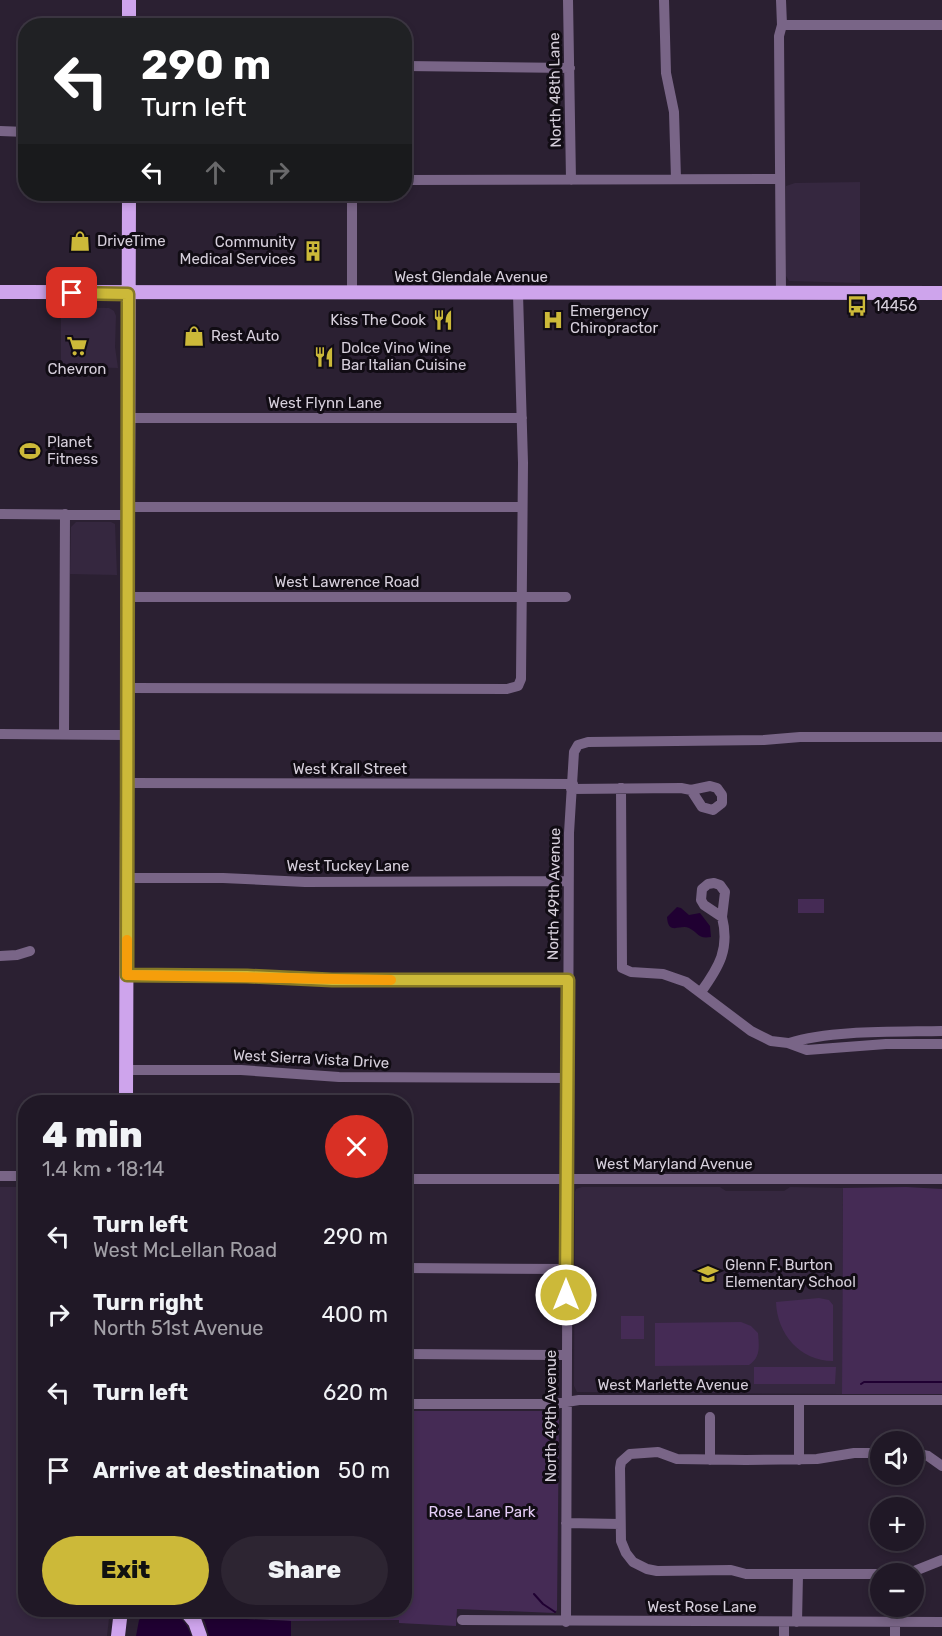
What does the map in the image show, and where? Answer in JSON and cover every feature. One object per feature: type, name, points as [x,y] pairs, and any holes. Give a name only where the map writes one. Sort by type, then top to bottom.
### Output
[{"type":"main road","points":[[129,0],[129,18]]},
{"type":"main road","points":[[126,1095],[129,201]]},
{"type":"main road","name":"West Glendale Avenue","points":[[0,292],[128,294],[942,293]]},
{"type":"main road","points":[[118,1636],[120,1617]]},
{"type":"main road","points":[[191,1617],[200,1636]]},
{"type":"street","name":"North 48th Lane","points":[[568,0],[571,180]]},
{"type":"street","points":[[664,0],[666,73],[674,112],[676,179]]},
{"type":"street","points":[[781,0],[782,25],[779,36],[782,293]]},
{"type":"street","points":[[782,25],[942,25]]},
{"type":"street","points":[[412,66],[570,68]]},
{"type":"street","points":[[0,131],[18,132]]},
{"type":"street","points":[[412,180],[780,179]]},
{"type":"street","points":[[352,201],[352,293]]},
{"type":"street","points":[[128,688],[507,689],[518,686],[521,679],[522,418],[518,294]]},
{"type":"street","name":"West Flynn Lane","points":[[128,418],[522,418]]},
{"type":"street","points":[[0,514],[521,507]]},
{"type":"street","points":[[64,734],[65,514]]},
{"type":"street","name":"West Lawrence Road","points":[[128,597],[566,597]]},
{"type":"street","points":[[0,734],[127,735]]},
{"type":"street","name":"North 49th Avenue","points":[[566,1622],[568,881],[574,752],[578,745],[588,742],[764,740],[800,737],[942,737]]},
{"type":"street","name":"West Krall Street","points":[[127,783],[681,788],[690,790]]},
{"type":"street","points":[[621,788],[622,968],[631,972],[669,975],[686,982],[751,1031],[771,1041],[788,1043],[807,1050],[895,1044],[942,1044]]},
{"type":"street","name":"West Tuckey Lane","points":[[127,878],[223,878],[304,882],[568,881]]},
{"type":"street","points":[[701,992],[716,972],[724,951],[726,937],[722,917]]},
{"type":"street","points":[[0,956],[17,955],[30,951]]},
{"type":"street","points":[[127,975],[247,976],[332,980],[568,980]]},
{"type":"street","points":[[788,1043],[804,1038],[839,1035],[942,1031]]},
{"type":"street","name":"West Sierra Vista Drive","points":[[126,1070],[241,1070],[339,1077],[567,1078]]},
{"type":"street","points":[[0,1176],[18,1176]]},
{"type":"street","name":"West Maryland Avenue","points":[[412,1179],[942,1179]]},
{"type":"street","points":[[412,1268],[566,1269]]},
{"type":"street","points":[[412,1354],[566,1355]]},
{"type":"street","points":[[799,1400],[799,1460]]},
{"type":"street","name":"West Marlette Avenue","points":[[412,1404],[554,1404],[566,1401],[942,1400]]},
{"type":"street","points":[[710,1417],[710,1460]]},
{"type":"street","points":[[870,1453],[855,1453],[817,1460],[677,1460],[658,1452],[634,1452],[621,1462],[620,1468],[620,1524],[624,1548],[633,1562],[647,1569],[657,1571],[730,1570],[746,1574],[870,1574]]},
{"type":"street","points":[[924,1455],[942,1466]]},
{"type":"street","points":[[566,1523],[620,1524]]},
{"type":"street","points":[[924,1567],[942,1560]]},
{"type":"street","points":[[797,1622],[798,1575]]},
{"type":"street","name":"West Rose Lane","points":[[462,1620],[942,1622]]},
{"type":"street","points":[[895,1622],[895,1636]]},
{"type":"street","points":[[784,1623],[784,1636]]},
{"type":"shaded area","points":[[860,182],[860,283],[789,281],[786,276],[786,186],[795,183]]},
{"type":"shaded area","points":[[61,307],[109,308],[114,311],[118,368],[61,366]]},
{"type":"shaded area","points":[[76,522],[115,524],[117,575],[70,574],[71,527]]},
{"type":"shaded area","points":[[677,907],[689,915],[700,913],[710,926],[711,937],[701,936],[686,927],[672,928],[667,917]]},
{"type":"shaded area","points":[[0,1187],[18,1187],[18,1617],[109,1617],[107,1636],[0,1636]]},
{"type":"shaded area","name":"Glenn F. Burton Elementary School","points":[[582,1187],[720,1187],[726,1191],[784,1191],[790,1187],[843,1188],[842,1394],[577,1392],[574,1386],[575,1192],[576,1189]]},
{"type":"shaded area","points":[[142,1617],[179,1617],[189,1629],[191,1636],[136,1636],[139,1620]]},
{"type":"shaded area","points":[[202,1617],[291,1621],[291,1636],[209,1636]]},
{"type":"green space","points":[[798,899],[824,899],[824,913],[798,913]]},
{"type":"green space","points":[[843,1188],[942,1189],[942,1394],[842,1394]]},
{"type":"green space","points":[[819,1298],[829,1300],[833,1305],[833,1361],[810,1356],[792,1344],[777,1314],[776,1302]]},
{"type":"green space","points":[[621,1316],[644,1316],[644,1339],[621,1339]]},
{"type":"green space","points":[[741,1322],[751,1326],[758,1333],[757,1355],[749,1365],[655,1366],[655,1323]]},
{"type":"green space","points":[[754,1367],[836,1367],[835,1384],[754,1384]]},
{"type":"green space","name":"Rose Lane Park","points":[[412,1411],[557,1412],[559,1417],[557,1610],[554,1613],[457,1609],[456,1626],[399,1623],[399,1620],[291,1621],[222,1617],[412,1617]]},
{"type":"waterway","points":[[861,1384],[864,1382],[942,1382]]},
{"type":"waterway","points":[[534,1594],[555,1612]]},
{"type":"slow traffic","points":[[127,940],[127,975],[391,980]]},
{"type":"place","name":"DriveTime","points":[[80,241]]},
{"type":"place","name":"Community Medical Services","points":[[313,251]]},
{"type":"place","name":"14456","points":[[857,306]]},
{"type":"place","name":"Kiss The Cook","points":[[443,320]]},
{"type":"place","name":"Emergency Chiropractor","points":[[553,320]]},
{"type":"place","name":"Rest Auto","points":[[194,336]]},
{"type":"place","name":"Chevron","points":[[77,346]]},
{"type":"place","name":"Dolce Vino Wine Bar Italian Cuisine","points":[[324,357]]},
{"type":"place","name":"Planet Fitness","points":[[30,451]]},
{"type":"place","name":"Glenn F. Burton Elementary School","points":[[708,1274]]},
{"type":"route","points":[[72,293],[128,294],[127,975],[247,976],[332,980],[568,980],[566,1295]]}]
